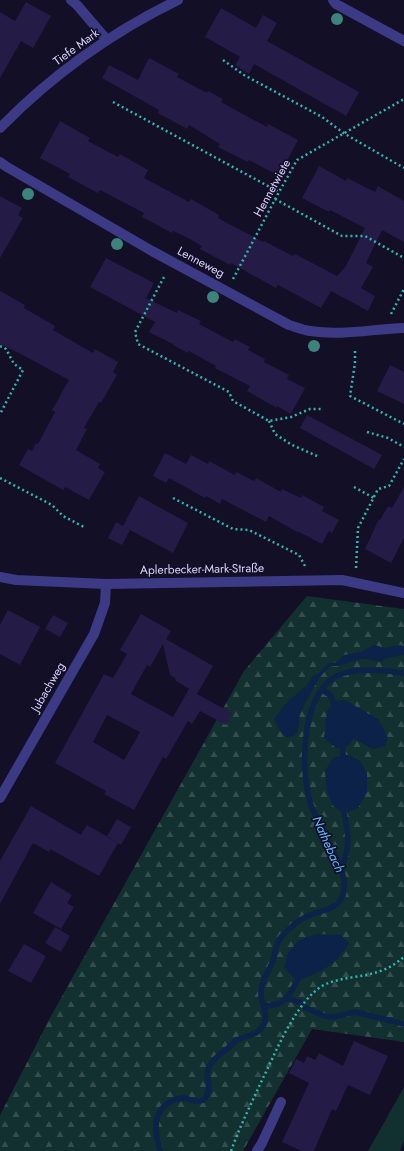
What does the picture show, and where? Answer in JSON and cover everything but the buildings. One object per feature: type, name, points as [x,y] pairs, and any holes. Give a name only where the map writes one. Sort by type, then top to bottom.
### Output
[{"type":"street","points":[[71,0],[107,40]]},
{"type":"street","name":"Tiefe Mark","points":[[0,128],[50,82],[107,40],[156,10],[178,0]]},
{"type":"street","points":[[333,0],[336,4],[404,41]]},
{"type":"street","name":"Lenneweg","points":[[0,162],[7,168],[152,251],[227,290],[289,325],[309,331],[351,333],[404,328]]},
{"type":"street","name":"Aplerbecker-Mark-Straße","points":[[0,577],[16,580],[106,584],[342,580],[404,593]]},
{"type":"street","name":"Jubachweg","points":[[0,798],[94,634],[105,603],[106,584]]},
{"type":"street","points":[[256,1151],[262,1143],[281,1102]]},
{"type":"path","points":[[223,60],[244,75],[322,117],[345,134],[404,168]]},
{"type":"path","name":"Hennetwiete","points":[[227,290],[297,160],[404,99]]},
{"type":"path","points":[[113,102],[279,192]]},
{"type":"path","points":[[275,200],[342,236],[365,236],[404,258]]},
{"type":"path","points":[[164,277],[135,332],[138,344],[229,392],[233,401],[269,421],[274,434],[292,445],[317,456]]},
{"type":"path","points":[[383,329],[404,289]]},
{"type":"path","points":[[0,346],[6,349],[14,364],[23,370],[0,414]]},
{"type":"path","points":[[355,351],[355,363],[350,396],[404,424]]},
{"type":"path","points":[[269,421],[291,416],[310,409],[322,409]]},
{"type":"path","points":[[367,432],[388,438],[404,447]]},
{"type":"path","points":[[356,568],[358,528],[378,489],[388,486],[404,459]]},
{"type":"path","points":[[0,478],[52,505],[62,516],[84,527]]},
{"type":"path","points":[[354,487],[374,498]]},
{"type":"path","points":[[173,498],[233,529],[249,530],[299,555],[305,566]]},
{"type":"path","points":[[231,1151],[248,1109],[278,1045],[295,1016],[313,994],[323,986],[333,981],[383,970],[404,957]]},
{"type":"green space","points":[[307,596],[404,609],[404,1042],[312,1029],[243,1151],[0,1151],[0,1115],[51,1016],[244,671]],"holes":[[[365,713],[379,720],[373,749],[354,738]],[[348,755],[361,762],[333,758]]]},
{"type":"green space","points":[[404,1087],[404,1141],[400,1151],[368,1151]]},
{"type":"water","points":[[374,645],[386,648],[400,645],[404,646],[404,655],[387,658],[380,662],[363,659],[338,666],[330,666],[319,678],[300,713],[298,731],[294,736],[287,738],[279,729],[274,719],[286,703],[306,686],[312,677],[319,673],[327,664],[337,662],[344,655],[361,652]]},
{"type":"water","points":[[345,700],[379,720],[388,738],[385,746],[373,749],[354,738],[349,745],[336,748],[324,738],[327,711],[335,701]]},
{"type":"water","points":[[348,755],[361,762],[367,774],[367,792],[358,808],[344,813],[333,806],[327,791],[325,771],[333,758]]},
{"type":"water","points":[[316,934],[341,935],[349,943],[333,963],[314,974],[297,981],[284,968],[288,953],[298,941]]},
{"type":"waterway","name":"Nathebach","points":[[160,1151],[156,1123],[158,1116],[165,1105],[172,1101],[184,1098],[197,1101],[205,1099],[209,1087],[207,1075],[208,1068],[218,1056],[234,1042],[254,1034],[261,1029],[264,1024],[266,1016],[261,996],[261,988],[273,961],[280,938],[301,920],[337,904],[343,895],[343,875],[339,863],[316,817],[308,794],[305,758],[306,739],[314,704],[322,689],[333,678],[348,672],[368,670],[404,673]]},
{"type":"waterway","points":[[322,690],[330,695],[333,702]]},
{"type":"waterway","points":[[343,746],[343,756]]},
{"type":"waterway","points":[[341,869],[346,854],[348,841],[344,813]]},
{"type":"waterway","points":[[264,1007],[282,1002],[291,992],[297,981]]},
{"type":"waterway","points":[[286,998],[302,1003]]},
{"type":"waterway","points":[[306,1008],[324,1016],[333,1017],[355,1012],[404,1024]]}]
